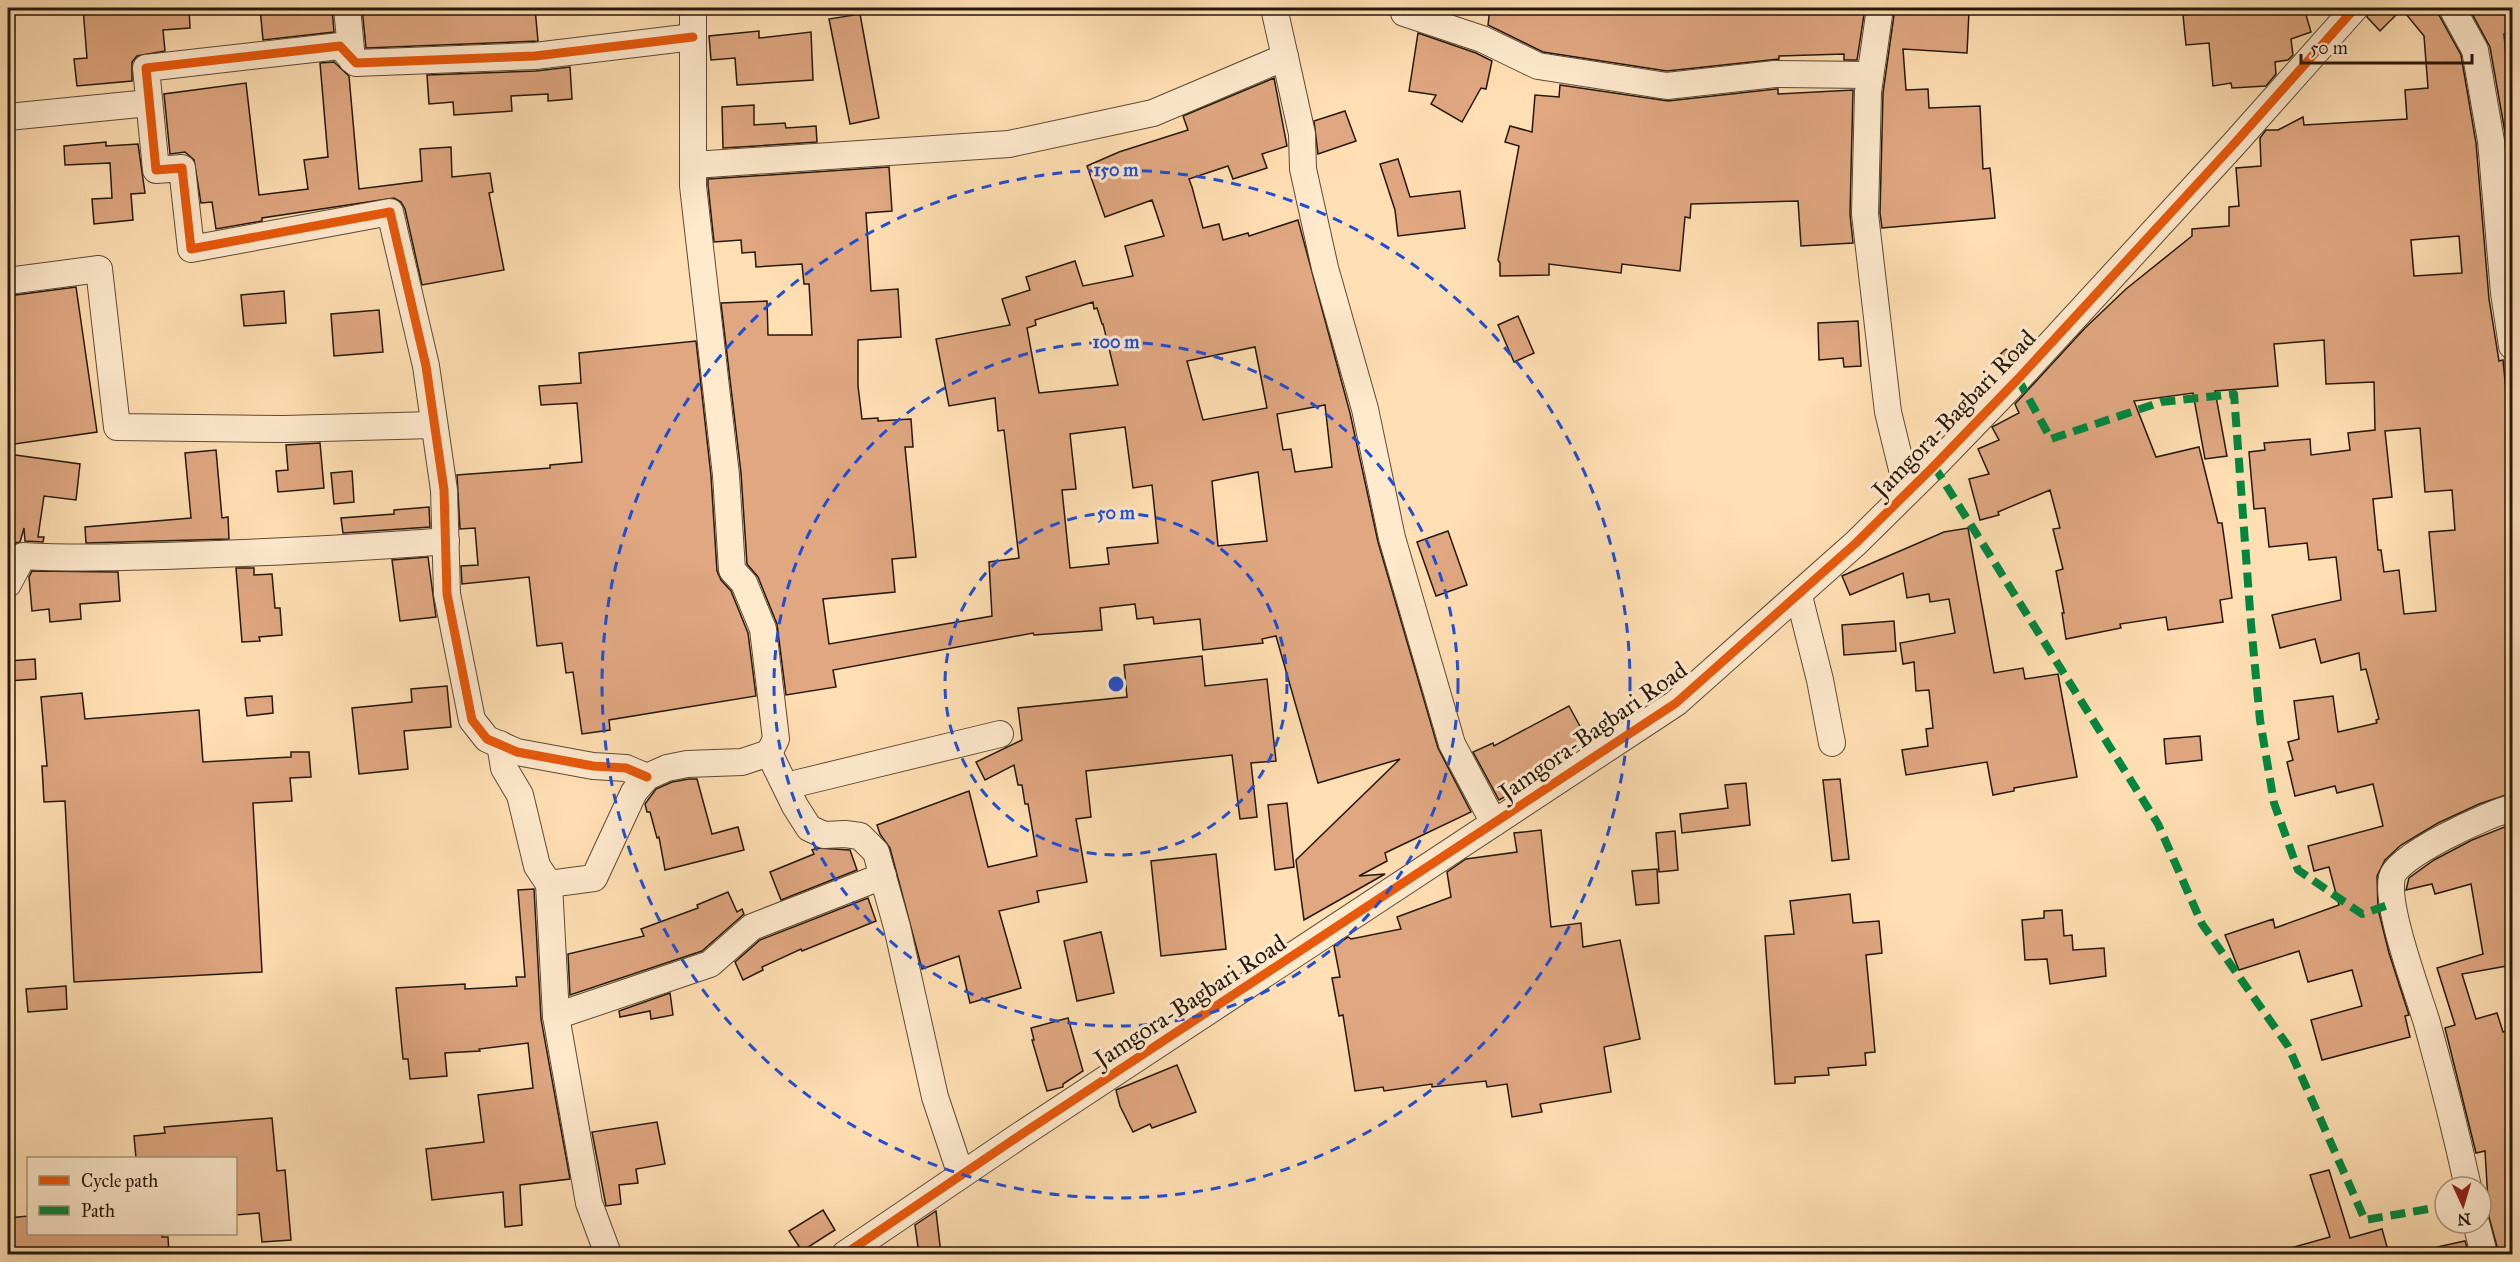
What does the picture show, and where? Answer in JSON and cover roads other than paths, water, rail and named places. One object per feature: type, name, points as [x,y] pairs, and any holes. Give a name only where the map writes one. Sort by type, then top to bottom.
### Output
[{"type":"street","points":[[347,8],[352,60]]},
{"type":"street","points":[[549,884],[594,878],[634,792],[647,777],[667,768],[687,764],[742,762],[769,753],[776,740],[763,629],[744,583],[732,570],[726,475],[711,362],[693,165],[693,8]]},
{"type":"street","points":[[1274,8],[1302,134],[1305,180],[1325,268],[1365,409],[1392,537],[1452,744],[1494,824]]},
{"type":"street","points":[[1404,8],[1404,13],[1482,39],[1538,66],[1667,86],[1775,74],[1870,75]]},
{"type":"street","points":[[1880,8],[1868,92],[1865,214],[1888,412],[1907,490]]},
{"type":"street","name":"Jamgora-Bagbari Road","points":[[845,1254],[1676,703],[1799,596],[1934,466],[2018,379],[2234,144],[2355,8]]},
{"type":"street","points":[[2452,8],[2475,50],[2491,141],[2504,292],[2512,346]]},
{"type":"street","points":[[647,777],[626,768],[593,766],[517,752],[487,739],[472,720],[447,594],[444,490],[426,366],[390,212],[191,249],[182,168],[156,170],[146,68],[340,46],[356,63],[535,56],[693,37]]},
{"type":"street","points":[[693,165],[1009,144],[1153,113],[1286,57]]},
{"type":"street","points":[[8,117],[149,103]]},
{"type":"street","points":[[8,281],[99,270],[117,427],[284,429],[434,425]]},
{"type":"street","points":[[8,584],[22,556],[73,559],[207,555],[446,541]]},
{"type":"street","points":[[1799,596],[1820,680],[1832,743]]},
{"type":"street","points":[[786,786],[1000,734]]},
{"type":"street","points":[[500,744],[504,768],[520,795],[537,866],[549,884],[556,1016],[589,1203],[608,1254]]},
{"type":"street","points":[[769,753],[809,828],[824,835],[860,836],[876,852],[935,1097],[961,1175]]},
{"type":"street","points":[[2465,1175],[2427,1025],[2391,904],[2391,877],[2396,866],[2433,844],[2501,811],[2512,808]]},
{"type":"street","points":[[556,1016],[710,964],[752,927],[883,876]]},
{"type":"street","points":[[2479,1235],[2484,1254]]}]
